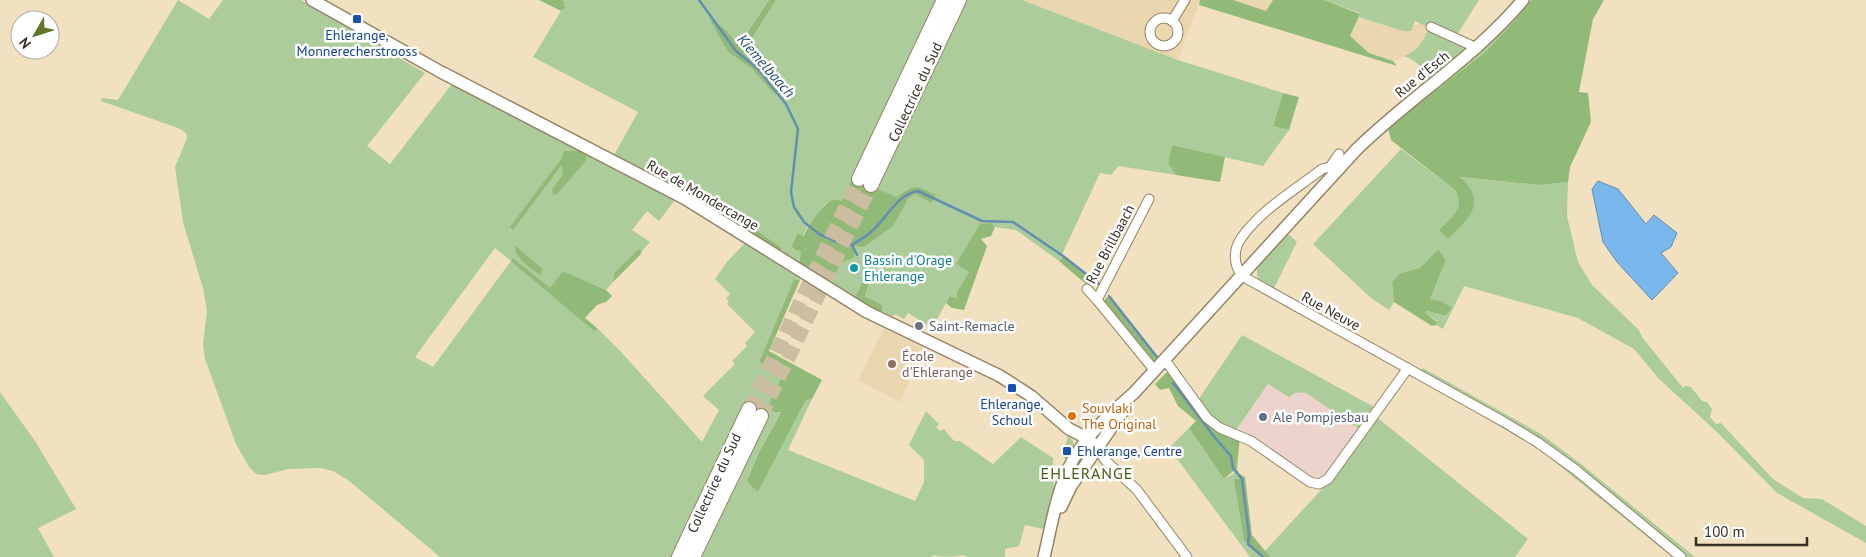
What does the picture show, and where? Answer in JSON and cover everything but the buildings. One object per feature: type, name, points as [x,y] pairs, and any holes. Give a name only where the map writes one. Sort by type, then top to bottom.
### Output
[{"type":"highway","name":"Collectrice du Sud","points":[[944,0],[865,182],[958,0]]},
{"type":"highway","name":"Collectrice du Sud","points":[[679,557],[755,412],[693,557]]},
{"type":"main road","name":"Rue de Mondercange","points":[[312,0],[441,72],[684,198],[867,312],[1000,376],[1031,396],[1094,451]]},
{"type":"main road","name":"Rue d'Esch","points":[[1048,541],[1063,482],[1074,458],[1108,415],[1134,393],[1242,276],[1334,168],[1384,123],[1477,48],[1502,25],[1523,0]]},
{"type":"main road","name":"Rue d'Esch","points":[[1048,541],[1068,493],[1134,393]]},
{"type":"main road","points":[[1044,557],[1048,541]]},
{"type":"street","points":[[1172,20],[1185,0]]},
{"type":"street","points":[[1431,27],[1477,48]]},
{"type":"street","name":"Rue d'Esch","points":[[1242,276],[1236,270],[1234,257],[1241,238],[1264,214],[1322,169],[1334,168],[1339,154]]},
{"type":"street","name":"Rue Brillbaach","points":[[1150,198],[1096,300],[1154,371]]},
{"type":"street","name":"Rue Neuve","points":[[1242,276],[1537,442],[1576,470],[1680,557]]},
{"type":"street","points":[[1087,289],[1096,300]]},
{"type":"street","points":[[1165,360],[1207,418],[1220,428],[1251,441],[1310,482],[1319,484],[1328,479],[1408,368]]},
{"type":"street","points":[[1094,451],[1137,490],[1187,557]]},
{"type":"shaded area","points":[[1022,0],[1200,0],[1178,60]]},
{"type":"shaded area","points":[[1233,0],[1273,0],[1266,11]]},
{"type":"shaded area","points":[[1359,17],[1403,31],[1411,30],[1413,25],[1421,24],[1430,28],[1423,41],[1413,53],[1393,61],[1369,53],[1350,36]]},
{"type":"shaded area","name":"École d'Ehlerange","points":[[884,328],[924,348],[900,402],[858,380]]},
{"type":"shaded area","points":[[1268,384],[1289,398],[1299,392],[1306,393],[1362,431],[1321,490],[1276,458],[1234,433]]},
{"type":"green space","points":[[178,0],[209,19],[223,0],[301,0],[425,73],[367,146],[390,164],[452,84],[580,150],[564,151],[561,159],[513,229],[561,166],[563,174],[552,189],[587,154],[675,200],[659,221],[647,211],[632,230],[650,242],[642,251],[640,249],[614,273],[613,282],[606,290],[563,271],[550,289],[513,258],[595,332],[597,328],[702,442],[719,410],[703,396],[735,364],[732,361],[747,346],[745,343],[755,332],[727,304],[729,301],[726,298],[730,294],[715,279],[727,262],[745,243],[801,278],[800,280],[794,279],[759,362],[783,374],[768,406],[781,411],[747,479],[758,492],[806,400],[812,399],[788,450],[915,501],[924,482],[924,460],[909,445],[926,411],[939,424],[936,427],[940,431],[944,429],[954,441],[960,441],[993,464],[1021,437],[1053,458],[1054,503],[1043,529],[1025,525],[1019,546],[1005,549],[1005,557],[934,555],[931,557],[700,557],[766,416],[745,406],[671,557],[440,557],[348,480],[333,471],[320,468],[289,469],[264,475],[256,474],[249,467],[236,444],[205,359],[203,344],[207,311],[203,288],[183,222],[175,167],[187,138],[186,133],[178,128],[101,101],[102,98],[118,100]],"holes":[[[515,245],[543,269],[541,276],[519,258]],[[495,248],[511,261],[433,367],[415,357]]]},
{"type":"green space","points":[[539,0],[561,0],[564,1],[565,8],[561,11]]},
{"type":"green space","points":[[561,0],[769,0],[739,45],[724,28],[710,19],[728,52],[752,69],[774,94],[778,94],[779,88],[745,49],[776,0],[937,0],[842,201],[826,203],[806,229],[803,236],[798,233],[801,251],[799,263],[781,251],[782,248],[748,224],[747,230],[688,194],[614,155],[638,112],[533,57],[561,11],[565,8],[564,1]]},
{"type":"green space","points":[[769,0],[776,0],[745,49],[779,89],[778,94],[774,94],[752,69],[728,52],[709,18],[724,28],[739,45]]},
{"type":"green space","points":[[966,0],[1022,0],[1178,60],[1283,93],[1273,125],[1289,130],[1263,166],[1172,145],[1168,164],[1176,175],[1119,166],[1111,175],[1100,173],[1059,261],[1016,230],[995,227],[990,223],[956,264],[969,272],[957,292],[957,300],[950,296],[932,328],[908,313],[904,319],[895,314],[893,317],[882,311],[881,305],[865,296],[869,283],[862,282],[855,298],[830,283],[842,261],[855,246],[892,226],[908,199],[915,194],[929,202],[933,202],[936,196],[916,187],[896,197],[874,187],[886,167]]},
{"type":"green space","points":[[1200,0],[1233,0],[1266,11],[1273,0],[1324,0],[1360,14],[1350,36],[1369,53],[1393,61],[1397,66],[1199,5]]},
{"type":"green space","points":[[1324,0],[1479,0],[1455,38],[1477,48],[1523,0],[1532,0],[1484,53],[1388,128],[1380,119],[1427,81],[1425,73],[1419,66],[1404,56],[1420,45],[1429,28],[1415,21],[1411,31],[1403,31],[1359,17],[1360,13]]},
{"type":"green space","points":[[1532,0],[1604,0],[1593,19],[1579,92],[1588,93],[1591,122],[1570,167],[1568,182],[1539,185],[1460,177],[1473,194],[1473,210],[1463,224],[1448,239],[1439,230],[1458,208],[1459,202],[1455,190],[1391,140],[1388,128],[1484,53]]},
{"type":"green space","points":[[1283,93],[1299,97],[1289,130],[1273,126]]},
{"type":"green space","points":[[1172,145],[1225,157],[1220,182],[1176,175],[1168,164]]},
{"type":"green space","points":[[1401,149],[1455,190],[1459,202],[1458,208],[1439,230],[1465,223],[1458,177],[1539,185],[1568,182],[1567,216],[1578,262],[1592,285],[1639,330],[1642,337],[1683,388],[1685,386],[1691,387],[1702,401],[1707,402],[1712,409],[1710,417],[1716,424],[1721,423],[1773,479],[1803,498],[1822,499],[1866,526],[1866,543],[1777,493],[1717,432],[1659,379],[1634,349],[1578,318],[1464,286],[1443,329],[1436,325],[1437,321],[1425,313],[1428,311],[1445,316],[1441,301],[1430,299],[1446,260],[1438,249],[1420,268],[1400,273],[1392,282],[1394,302],[1389,310],[1371,298],[1313,244]]},
{"type":"green space","points":[[580,150],[587,154],[585,162],[557,194],[553,195],[552,189],[563,174],[561,166],[513,230],[510,227],[561,159],[564,151]]},
{"type":"green space","points":[[853,177],[896,197],[908,189],[916,187],[936,195],[933,202],[929,202],[915,194],[908,199],[893,226],[864,247],[855,246],[854,258],[842,262],[830,283],[799,263],[801,251],[795,250],[792,246],[798,233],[804,236],[812,221],[825,205],[833,200],[842,201]]},
{"type":"green space","points":[[991,223],[995,227],[991,236],[981,239],[987,246],[964,310],[952,308],[946,303],[950,296],[957,299],[957,292],[969,272],[956,264],[980,224]]},
{"type":"green space","points":[[748,224],[782,248],[781,251],[747,230]]},
{"type":"green space","points":[[1287,233],[1297,242],[1273,290],[1259,283],[1257,267]]},
{"type":"green space","points":[[515,245],[543,269],[541,276],[520,259],[515,250]]},
{"type":"green space","points":[[639,249],[642,251],[640,255],[613,282],[614,273]]},
{"type":"green space","points":[[1438,249],[1446,260],[1430,299],[1441,301],[1452,308],[1445,316],[1428,311],[1425,313],[1437,322],[1436,325],[1432,326],[1394,302],[1392,282],[1400,273],[1420,268]]},
{"type":"green space","points":[[1063,256],[1092,279],[1091,283],[1087,285],[1059,261]]},
{"type":"green space","points":[[513,258],[550,288],[563,271],[606,290],[612,296],[606,302],[597,305],[585,318],[597,328],[595,332],[511,261]]},
{"type":"green space","points":[[794,279],[800,280],[769,351],[822,380],[812,399],[806,400],[758,492],[747,480],[758,454],[781,412],[774,412],[768,406],[783,374],[759,362]]},
{"type":"green space","points":[[862,282],[869,284],[865,296],[882,305],[882,311],[877,312],[855,298]]},
{"type":"green space","points":[[1109,296],[1157,357],[1152,362],[1104,304],[1105,299]]},
{"type":"green space","points":[[1242,335],[1378,409],[1374,415],[1528,539],[1515,557],[1270,557],[1264,552],[1321,490],[1362,431],[1306,393],[1295,394],[1290,398],[1268,384],[1234,433],[1220,428],[1196,403]]},
{"type":"green space","points":[[1423,368],[1541,434],[1581,464],[1695,557],[1672,557],[1539,449],[1416,378]]},
{"type":"green space","points":[[1167,372],[1175,374],[1207,418],[1240,436],[1237,468],[1224,479],[1189,428],[1196,421],[1178,406],[1169,388],[1160,390],[1155,384]]},
{"type":"green space","points":[[0,392],[35,441],[76,509],[38,528],[54,557],[0,557]]},
{"type":"green space","points":[[1189,428],[1224,479],[1233,474],[1237,468],[1242,479],[1248,544],[1263,557],[1250,557],[1169,448]]},
{"type":"green space","points":[[1068,436],[1073,441],[1074,446],[1067,459],[1062,457]]},
{"type":"green space","points":[[1238,473],[1245,477],[1252,535],[1270,557],[1263,557],[1244,540],[1234,479],[1241,479]]},
{"type":"water","points":[[1598,181],[1618,189],[1646,224],[1654,215],[1677,233],[1671,247],[1661,253],[1678,273],[1652,300],[1617,262],[1603,242],[1592,189]]},
{"type":"waterway","name":"Kiemelbaach","points":[[699,0],[736,51],[758,69],[786,104],[798,129],[791,192],[794,207],[804,222],[819,234],[837,242],[852,245],[872,231],[904,197],[918,191],[982,221],[1013,222],[1063,256],[1099,284]]},
{"type":"waterway","points":[[852,245],[857,255]]},
{"type":"waterway","points":[[1109,296],[1157,357]]},
{"type":"waterway","points":[[1173,383],[1231,456],[1233,468],[1242,479],[1249,535],[1248,544],[1263,557]]},
{"type":"tunnel","points":[[749,409],[859,179]]},
{"type":"tunnel","points":[[761,416],[871,185]]},
{"type":"place","name":"Ehlerange, Monnerecherstrooss","points":[[357,19]]},
{"type":"place","name":"Bassin d'Orage Ehlerange","points":[[854,268]]},
{"type":"place","name":"Saint-Remacle","points":[[919,326]]},
{"type":"place","name":"École d'Ehlerange","points":[[892,364]]},
{"type":"place","name":"Ehlerange, Schoul","points":[[1012,388]]},
{"type":"place","name":"Souvlaki The Original","points":[[1072,416]]},
{"type":"place","name":"Ale Pompjesbau","points":[[1263,417]]},
{"type":"place","name":"Ehlerange, Centre","points":[[1067,451]]},
{"type":"district","name":"EHLERANGE","points":[[1087,473]]}]
